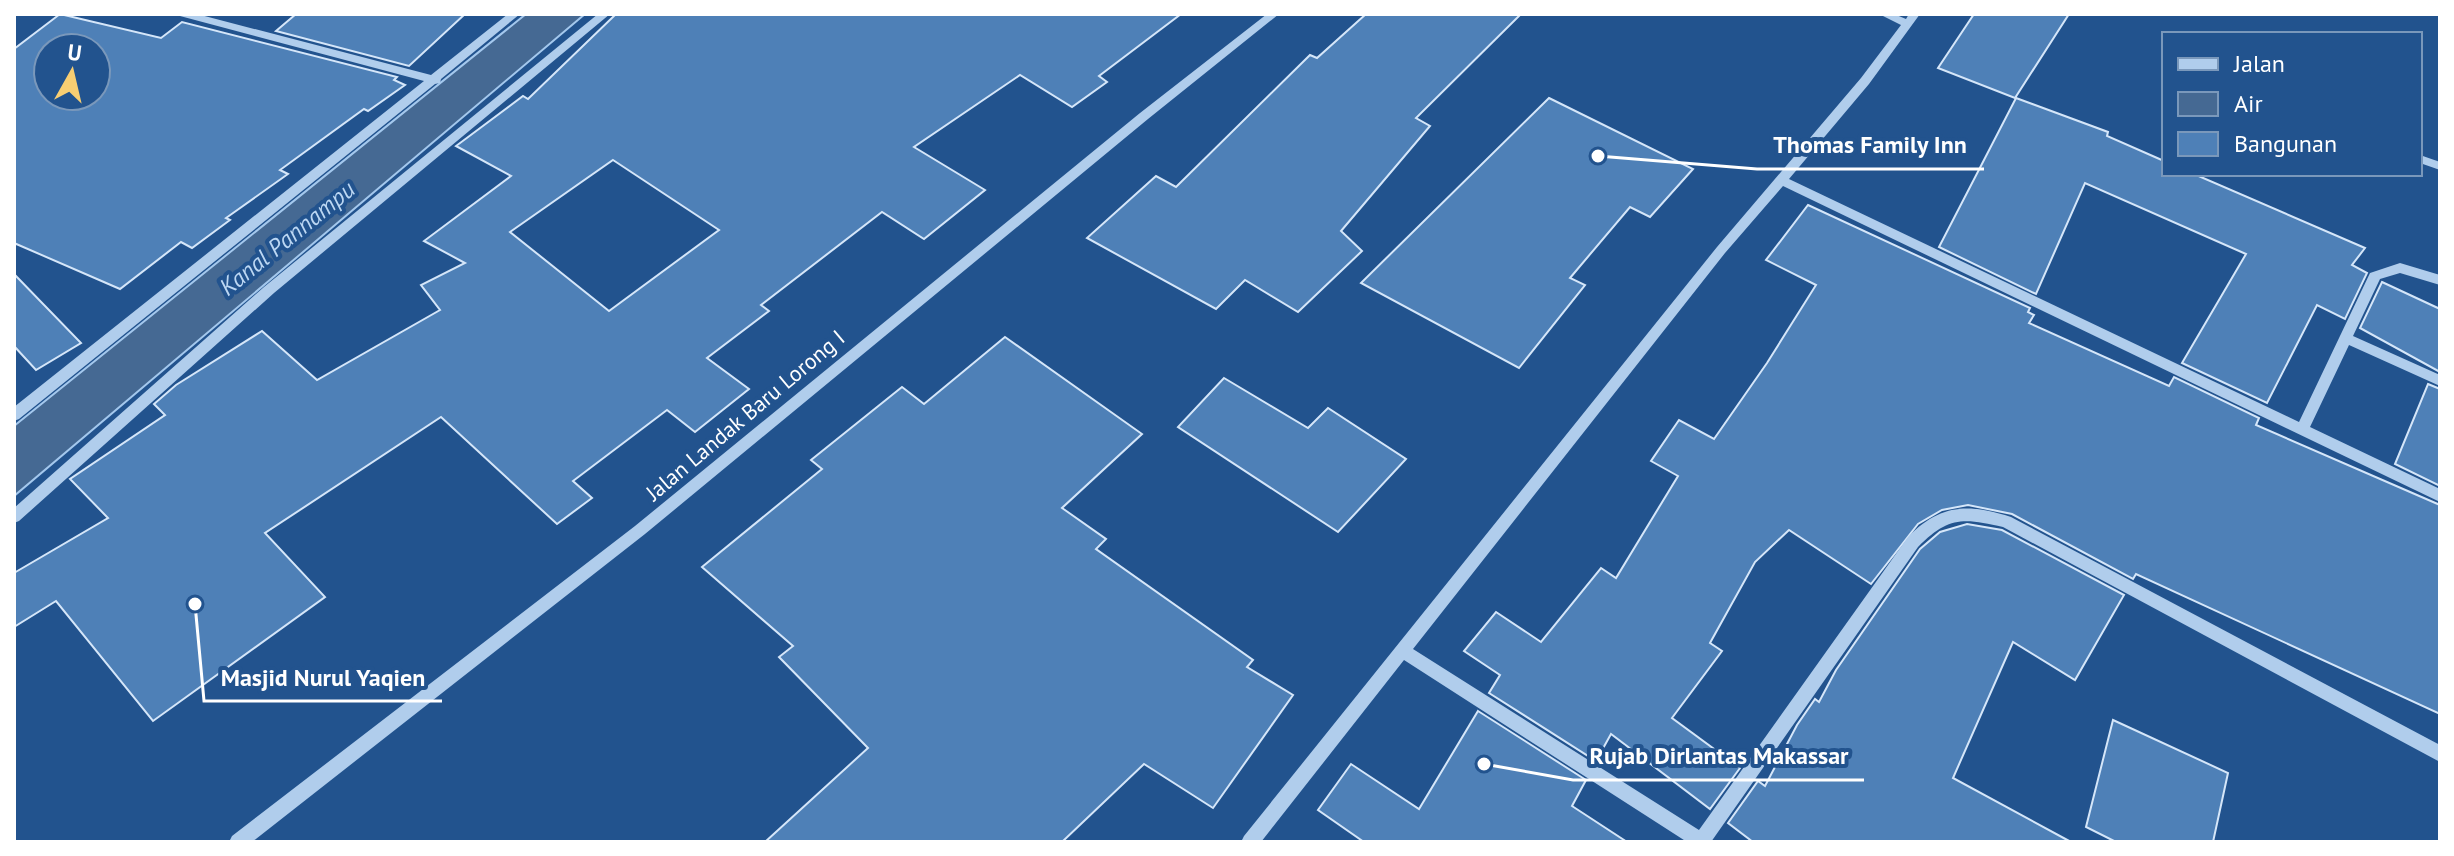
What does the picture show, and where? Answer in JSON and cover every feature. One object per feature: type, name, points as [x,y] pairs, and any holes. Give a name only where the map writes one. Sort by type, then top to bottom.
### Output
[{"type":"street","points":[[184,14],[436,80]]},
{"type":"street","points":[[14,415],[515,14]]},
{"type":"street","points":[[14,517],[269,290],[605,14]]},
{"type":"street","name":"Jalan Landak Baru Lorong I","points":[[238,842],[640,530],[1144,116],[1274,14]]},
{"type":"street","points":[[1250,842],[1711,262],[1865,81],[1911,19],[1884,14]]},
{"type":"street","points":[[1781,180],[2440,496]]},
{"type":"street","points":[[2302,430],[2375,276],[2400,268],[2440,280]]},
{"type":"street","points":[[2345,338],[2440,381]]},
{"type":"street","points":[[1402,650],[1701,842],[1913,542],[1933,519],[1968,513],[2006,521],[2440,754]]},
{"type":"water","name":"Kanal Pannampu","points":[[526,14],[585,14],[14,496],[14,426]]},
{"type":"building","points":[[60,14],[161,38],[182,22],[397,77],[394,80],[405,85],[368,111],[364,109],[280,170],[288,174],[226,218],[230,220],[192,248],[181,242],[120,289],[14,243],[14,49],[32,35],[32,112],[112,112],[112,32],[36,32]]},
{"type":"building","points":[[296,14],[465,14],[409,66],[276,31]]},
{"type":"building","points":[[616,14],[1181,14],[1099,76],[1107,82],[1072,107],[1020,75],[914,147],[985,190],[924,239],[882,212],[761,305],[769,311],[707,358],[749,389],[695,432],[667,410],[573,481],[592,498],[557,524],[441,417],[265,533],[325,597],[153,721],[56,601],[14,627],[14,573],[108,518],[70,479],[165,415],[154,404],[176,385],[262,331],[317,380],[440,310],[421,285],[465,263],[424,241],[511,176],[456,146],[523,96],[528,99]],"holes":[[[613,160],[719,230],[609,311],[510,232]]]},
{"type":"building","points":[[1366,14],[1521,14],[1416,118],[1430,126],[1341,231],[1362,251],[1298,312],[1245,280],[1216,309],[1087,238],[1156,176],[1176,187],[1310,55],[1317,58]]},
{"type":"building","points":[[1974,14],[2069,14],[2015,98],[1938,68]]},
{"type":"building","points":[[1549,98],[1693,169],[1650,217],[1630,207],[1570,278],[1585,285],[1519,368],[1361,283]]},
{"type":"building","points":[[2016,98],[2108,132],[2107,136],[2162,160],[2162,176],[2199,176],[2365,248],[2352,265],[2367,273],[2345,319],[2317,305],[2267,403],[2182,363],[2246,254],[2085,183],[2036,294],[1939,247]]},
{"type":"building","points":[[1808,205],[2030,308],[2028,312],[2034,315],[2029,323],[2169,386],[2174,377],[2259,418],[2256,425],[2440,505],[2440,714],[2136,574],[2133,579],[2012,514],[1968,505],[1942,510],[1918,524],[1871,584],[1789,530],[1755,562],[1710,643],[1722,651],[1672,718],[1740,768],[1710,809],[1611,734],[1596,761],[1489,693],[1500,675],[1464,651],[1496,612],[1541,642],[1601,568],[1616,578],[1678,476],[1651,461],[1679,420],[1714,439],[1767,363],[1816,285],[1766,260]]},
{"type":"building","points":[[14,274],[81,343],[36,370],[14,346]]},
{"type":"building","points":[[2382,282],[2440,309],[2440,372],[2360,328]]},
{"type":"building","points":[[1005,337],[1142,434],[1062,508],[1106,539],[1096,549],[1253,660],[1247,667],[1293,695],[1213,808],[1144,764],[1062,842],[765,842],[868,748],[779,657],[793,646],[702,567],[822,469],[811,460],[902,387],[924,404]]},
{"type":"building","points":[[1224,378],[1308,428],[1328,408],[1406,459],[1338,532],[1178,427]]},
{"type":"building","points":[[2428,384],[2440,389],[2440,486],[2395,464]]},
{"type":"building","points":[[1967,524],[2002,530],[2124,595],[2075,680],[2013,642],[1953,778],[2071,842],[1753,842],[1728,823],[1758,781],[1765,786],[1797,725],[1815,699],[1819,702],[1836,670],[1920,549],[1940,532]]},
{"type":"building","points":[[1478,711],[1586,780],[1572,806],[1627,842],[1364,842],[1318,810],[1351,764],[1419,809]]},
{"type":"building","points":[[2113,720],[2228,773],[2213,842],[2116,842],[2086,827]]},
{"type":"place","name":"Thomas Family Inn","points":[[1598,156]]},
{"type":"place","name":"Masjid Nurul Yaqien","points":[[195,604]]},
{"type":"place","name":"Rujab Dirlantas Makassar","points":[[1484,764]]}]
